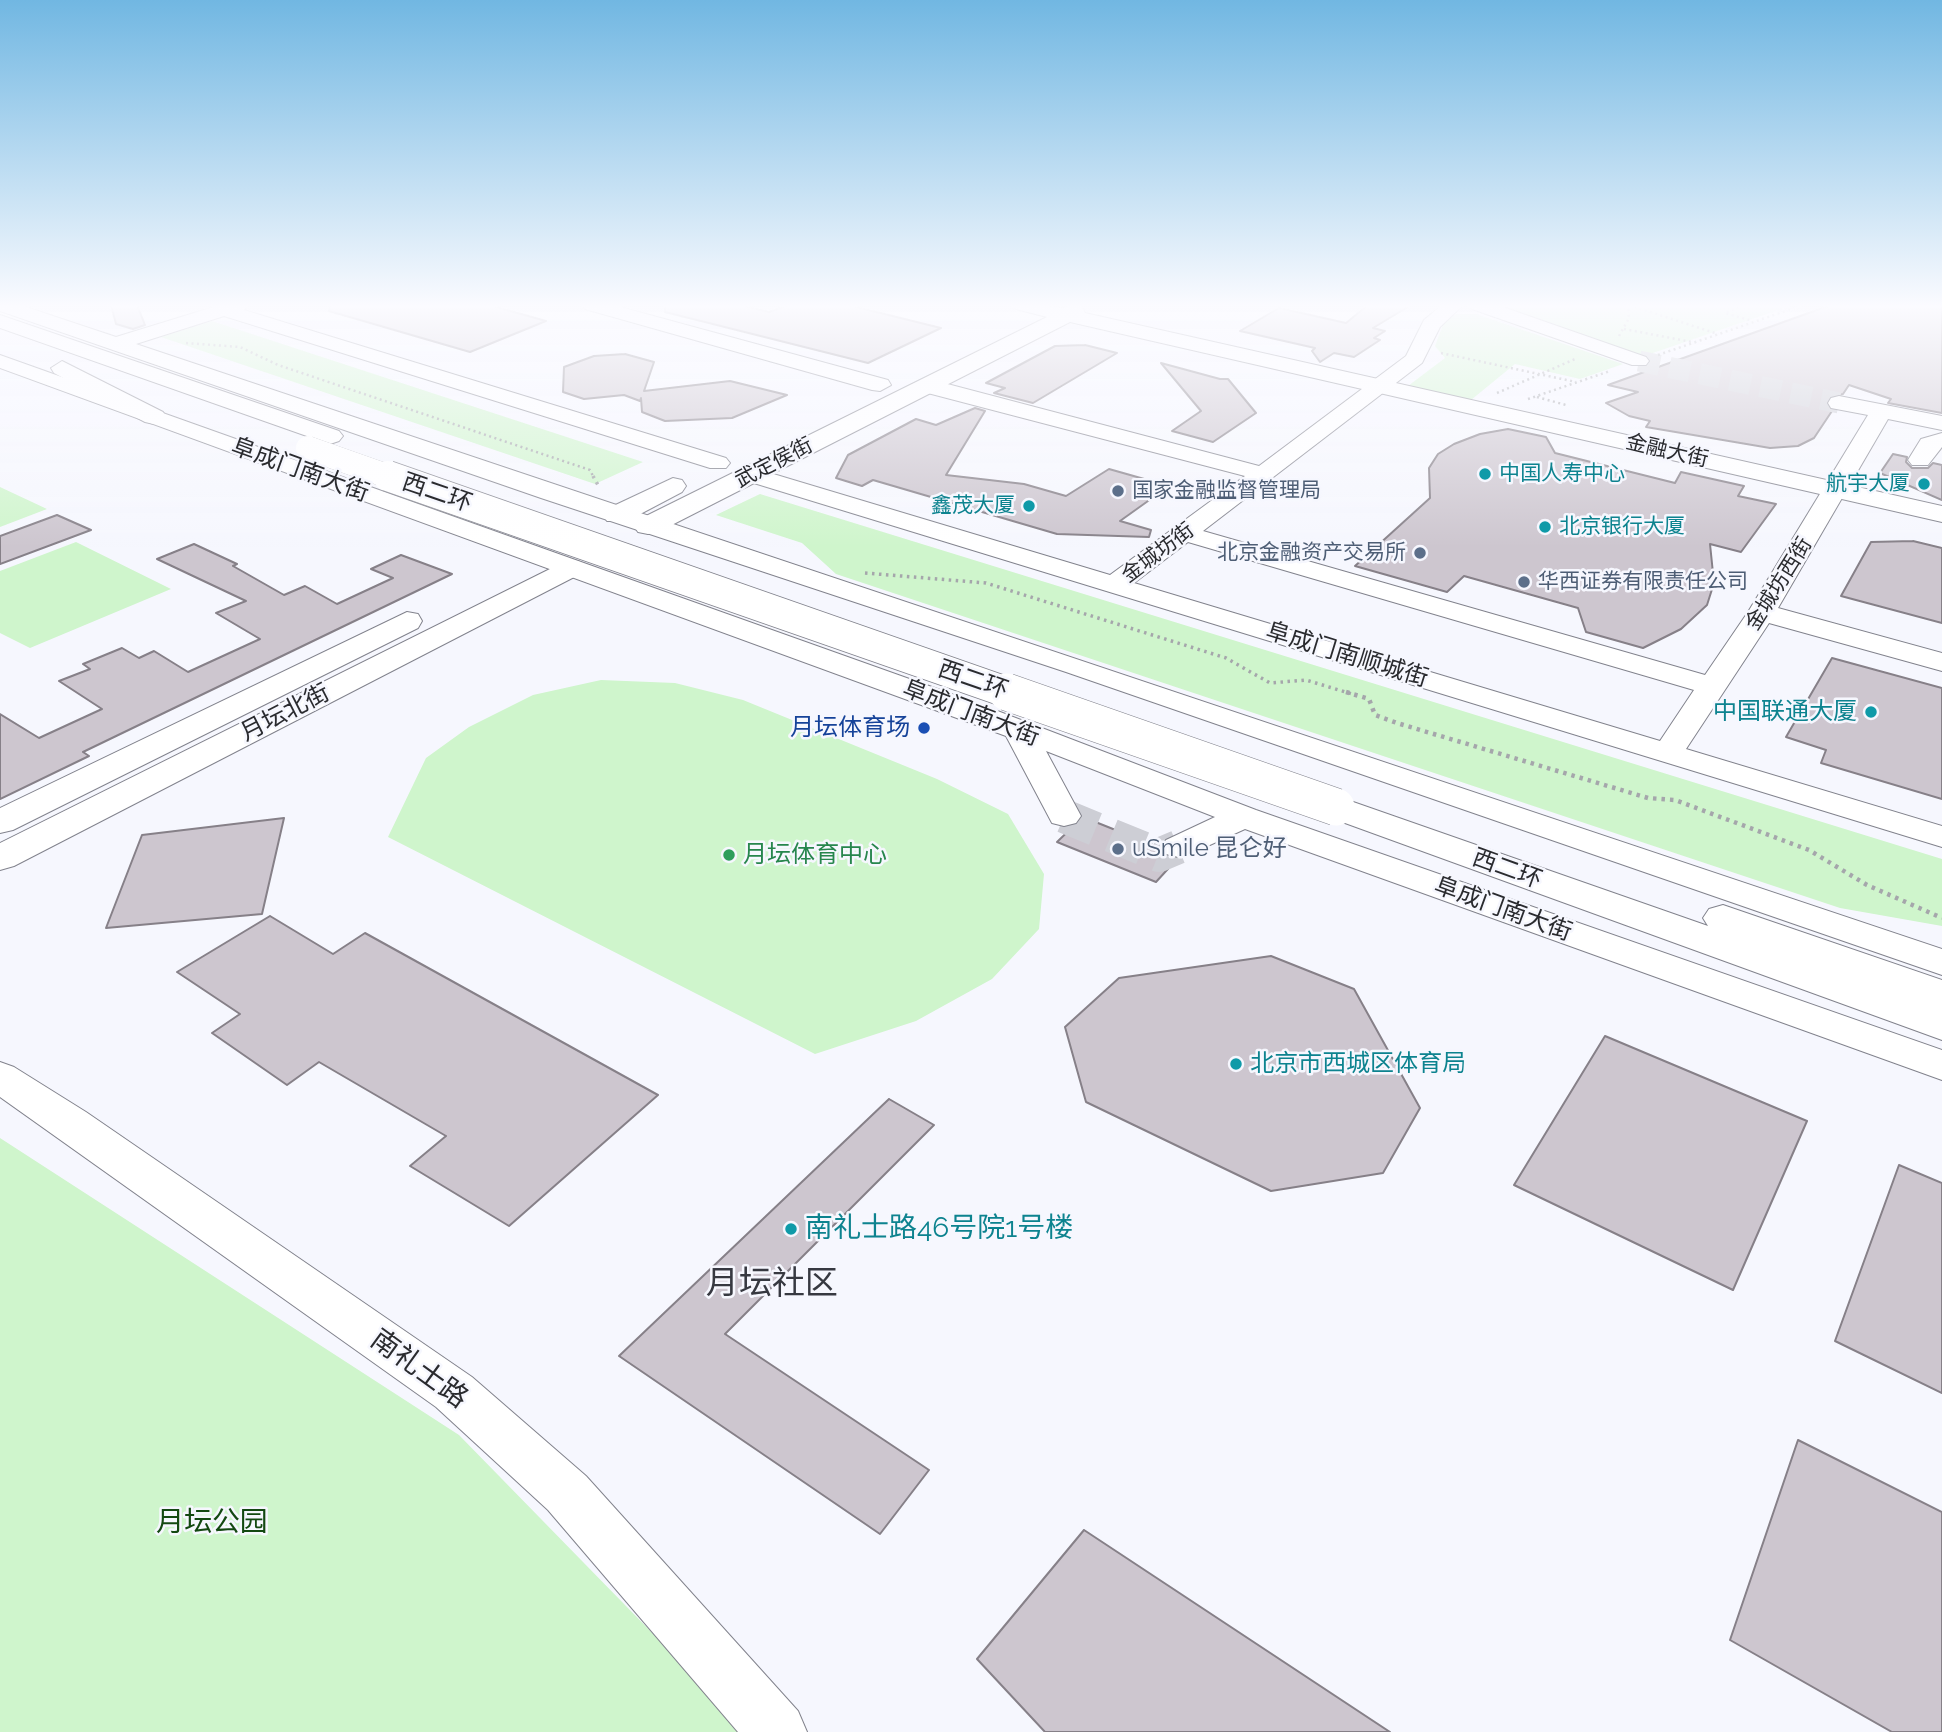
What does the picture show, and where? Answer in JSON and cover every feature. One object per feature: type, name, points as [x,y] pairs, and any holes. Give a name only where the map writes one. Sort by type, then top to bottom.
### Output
[{"type":"main road","points":[[95,386],[154,417]]},
{"type":"main road","name":"西二环","points":[[124,386],[319,442],[1942,995]]},
{"type":"main road","name":"西二环","points":[[202,386],[319,442],[1942,1025]]},
{"type":"main road","name":"武定侯街","points":[[793,427],[876,386]]},
{"type":"main road","name":"武定侯街","points":[[634,515],[747,463],[928,386]]},
{"type":"main road","name":"金融大街","points":[[1376,386],[1839,487],[1942,514]]},
{"type":"main road","name":"武定侯街","points":[[634,515],[718,463],[747,463]]},
{"type":"main road","points":[[1839,487],[1942,508]]},
{"type":"main road","name":"月坛北街","points":[[0,822],[538,557]]},
{"type":"main road","name":"月坛北街","points":[[0,858],[570,568]]},
{"type":"street","name":"阜成门南大街","points":[[68,386],[1018,730],[1244,817],[1942,1065]]},
{"type":"street","points":[[240,386],[550,493],[634,515],[1942,962]]},
{"type":"street","points":[[478,386],[718,463]]},
{"type":"street","points":[[928,386],[1263,474]]},
{"type":"street","name":"金城坊街","points":[[1115,584],[1381,387]]},
{"type":"street","points":[[1035,414],[1058,401]]},
{"type":"street","points":[[1839,403],[1882,411],[1940,430],[1920,460]]},
{"type":"street","name":"金城坊西街","points":[[1668,752],[1762,612],[1882,411]]},
{"type":"street","name":"阜成门南顺城街","points":[[747,463],[1115,584],[1942,836]]},
{"type":"street","points":[[471,531],[550,493]]},
{"type":"street","points":[[538,557],[634,515]]},
{"type":"street","points":[[570,568],[634,515]]},
{"type":"street","points":[[1184,533],[1712,686]]},
{"type":"street","points":[[1762,612],[1942,662]]},
{"type":"street","points":[[1018,730],[1064,817]]},
{"type":"street","points":[[1178,847],[1244,817]]},
{"type":"street","name":"南礼士路","points":[[0,1077],[71,1123],[454,1392],[567,1493],[776,1732]]},
{"type":"path","points":[[340,386],[590,470],[601,492],[634,515]]},
{"type":"path","points":[[1512,386],[1493,395],[1489,400],[1492,412],[1569,386]]},
{"type":"path","points":[[856,572],[986,583],[1226,657],[1270,683],[1306,680],[1369,699],[1375,715],[1397,723],[1648,798],[1675,800],[1809,850],[1867,885],[1942,918]]},
{"type":"green space","points":[[305,386],[410,386],[643,462],[595,484]]},
{"type":"green space","points":[[1408,386],[1488,386],[1471,400]]},
{"type":"green space","points":[[0,487],[47,509],[0,527]]},
{"type":"green space","points":[[760,494],[1942,859],[1942,926],[1840,908],[836,574],[802,543],[716,515]]},
{"type":"green space","points":[[76,542],[171,589],[30,648],[0,633],[0,571]]},
{"type":"green space","name":"月坛体育中心","points":[[601,680],[675,683],[743,700],[937,779],[1008,814],[1044,874],[1039,929],[992,979],[916,1021],[815,1054],[388,837],[426,758],[469,727],[533,695]]},
{"type":"green space","name":"月坛公园","points":[[0,1138],[459,1435],[749,1732],[0,1732]]},
{"type":"building","points":[[563,386],[646,386],[644,391],[688,386],[750,386],[787,395],[732,418],[665,421],[642,412],[641,398],[640,401],[624,395],[584,399],[563,392]]},
{"type":"building","points":[[997,386],[1062,386],[1033,403],[994,393],[1005,388]]},
{"type":"building","points":[[1180,386],[1234,386],[1256,413],[1213,442],[1172,431],[1201,411]]},
{"type":"building","points":[[1612,386],[1848,386],[1843,394],[1829,397],[1826,404],[1832,411],[1814,438],[1798,446],[1770,448],[1646,427],[1650,421],[1629,416],[1606,403],[1638,392]]},
{"type":"building","points":[[1851,386],[1942,386],[1942,413],[1888,403],[1891,399]]},
{"type":"building","points":[[975,408],[985,411],[946,475],[1024,484],[1066,496],[1109,469],[1169,486],[1120,521],[1151,530],[1149,537],[1057,534],[873,480],[862,486],[836,478],[848,455],[916,419],[936,425]]},
{"type":"building","name":"北京银行大厦","points":[[1508,429],[1546,437],[1555,453],[1675,483],[1681,472],[1744,486],[1738,496],[1776,504],[1741,552],[1710,544],[1714,583],[1707,605],[1681,629],[1643,648],[1586,632],[1578,608],[1464,576],[1447,592],[1355,566],[1430,498],[1429,468],[1438,454],[1454,444],[1480,434]]},
{"type":"building","name":"航宇大厦","points":[[1893,454],[1907,457],[1906,462],[1912,468],[1928,468],[1933,463],[1942,465],[1942,500],[1880,473]]},
{"type":"building","points":[[57,515],[91,530],[0,564],[0,536]]},
{"type":"building","points":[[1913,541],[1942,548],[1942,623],[1841,596],[1871,542]]},
{"type":"building","points":[[194,544],[237,564],[233,566],[284,595],[305,586],[337,604],[393,578],[371,569],[401,555],[452,574],[83,752],[89,756],[0,799],[0,714],[39,738],[102,709],[59,681],[90,669],[83,664],[122,648],[139,658],[154,651],[188,672],[260,639],[216,613],[246,601],[157,559]]},
{"type":"building","name":"中国联通大厦","points":[[1832,658],[1942,688],[1942,799],[1821,763],[1826,750],[1786,737]]},
{"type":"building","name":"uSmile 昆仑好","points":[[1083,817],[1158,847],[1165,857],[1177,859],[1156,882],[1057,842]]},
{"type":"building","points":[[284,818],[262,914],[106,928],[142,835]]},
{"type":"building","points":[[270,916],[333,954],[365,933],[658,1095],[509,1226],[410,1166],[446,1136],[319,1062],[287,1085],[212,1033],[240,1014],[177,972]]},
{"type":"building","name":"北京市西城区体育局","points":[[1271,956],[1354,989],[1420,1108],[1383,1173],[1271,1191],[1086,1102],[1065,1027],[1119,978]]},
{"type":"building","points":[[1605,1036],[1807,1121],[1733,1290],[1514,1185]]},
{"type":"building","name":"南礼士路46号院1号楼","points":[[889,1099],[934,1125],[725,1334],[929,1470],[880,1534],[619,1356]]},
{"type":"building","points":[[1899,1165],[1942,1183],[1942,1393],[1835,1341]]},
{"type":"building","points":[[1798,1440],[1942,1512],[1942,1732],[1892,1732],[1730,1640]]},
{"type":"building","points":[[1084,1530],[1390,1732],[1045,1732],[977,1659]]},
{"type":"tunnel","points":[[1757,386],[1839,403]]},
{"type":"tunnel","points":[[1064,816],[1159,855],[1178,847]]},
{"type":"place","name":"中国人寿中心","points":[[1485,474]]},
{"type":"place","name":"航宇大厦","points":[[1924,484]]},
{"type":"place","name":"国家金融监督管理局","points":[[1118,491]]},
{"type":"place","name":"鑫茂大厦","points":[[1029,506]]},
{"type":"place","name":"北京银行大厦","points":[[1545,527]]},
{"type":"place","name":"北京金融资产交易所","points":[[1420,553]]},
{"type":"place","name":"华西证券有限责任公司","points":[[1524,582]]},
{"type":"place","name":"中国联通大厦","points":[[1871,712]]},
{"type":"place","name":"月坛体育场","points":[[924,728]]},
{"type":"place","name":"uSmile 昆仑好","points":[[1118,849]]},
{"type":"place","name":"月坛体育中心","points":[[729,855]]},
{"type":"place","name":"北京市西城区体育局","points":[[1236,1064]]},
{"type":"place","name":"南礼士路46号院1号楼","points":[[791,1229]]},
{"type":"district","name":"月坛社区","points":[[772,1284]]}]
